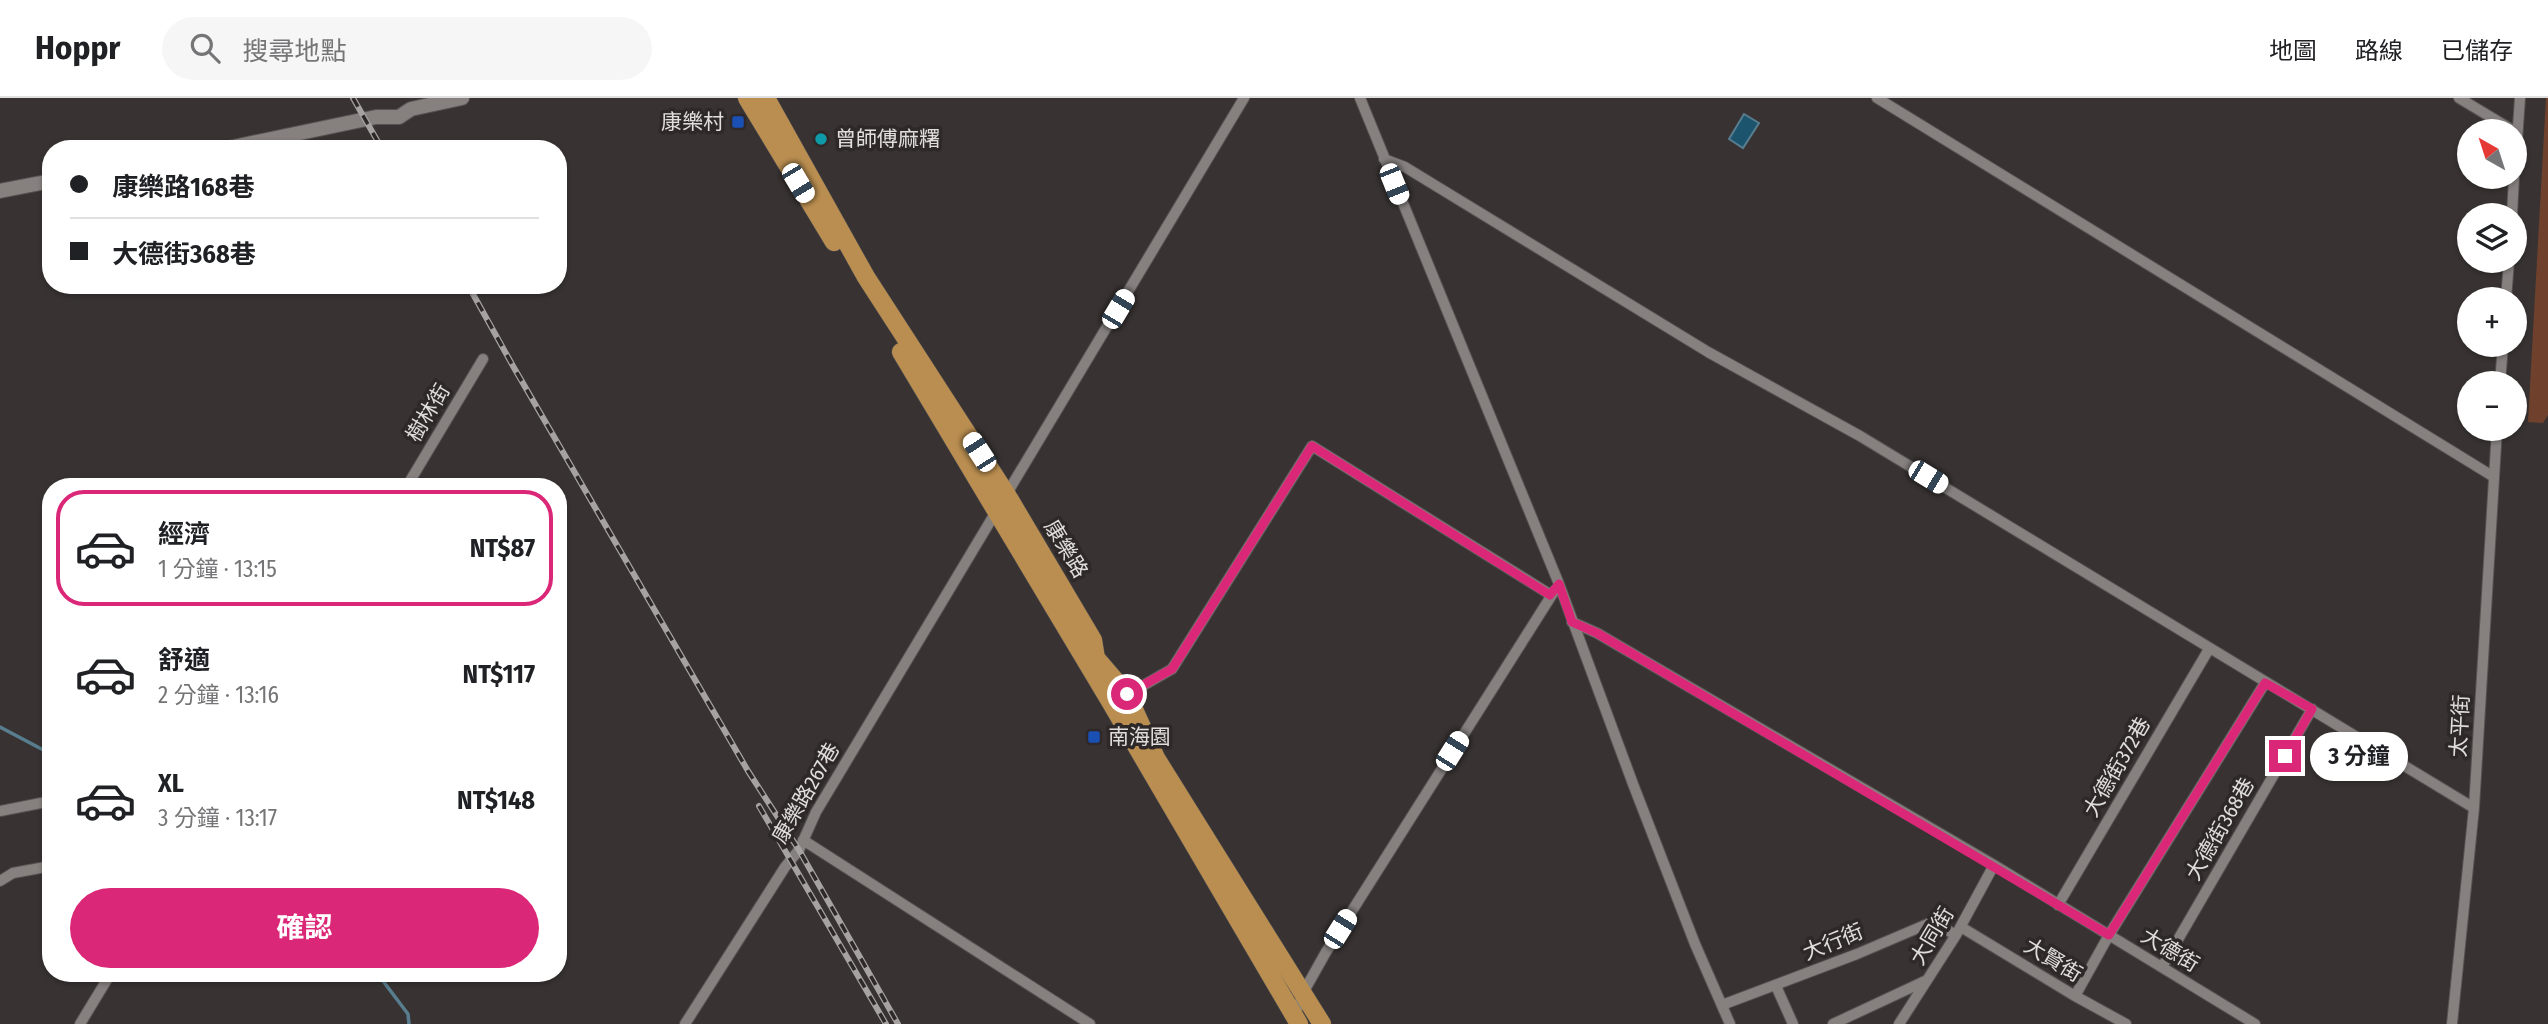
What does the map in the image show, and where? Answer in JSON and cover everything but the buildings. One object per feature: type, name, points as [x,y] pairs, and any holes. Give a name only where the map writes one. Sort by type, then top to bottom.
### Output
[{"type":"main road","name":"康樂路","points":[[747,98],[1002,503]]},
{"type":"main road","name":"康樂路","points":[[766,98],[866,277],[1119,699],[1322,1024]]},
{"type":"main road","name":"康樂路","points":[[1119,699],[1295,1022]]},
{"type":"street","points":[[267,140],[376,117],[399,117],[411,109],[462,98]]},
{"type":"street","name":"康樂路267巷","points":[[685,1024],[803,840],[816,812],[954,579],[1244,98]]},
{"type":"street","points":[[1360,98],[1559,584],[1637,796],[1730,1024]]},
{"type":"street","points":[[1877,98],[2494,477]]},
{"type":"street","points":[[2459,98],[2494,119]]},
{"type":"street","points":[[2517,119],[2521,98]]},
{"type":"street","points":[[1384,159],[1405,167],[1708,352],[1860,436],[2474,808]]},
{"type":"street","points":[[0,191],[42,183]]},
{"type":"street","name":"樹林街","points":[[412,478],[483,359]]},
{"type":"street","name":"太平街","points":[[2452,1024],[2474,808],[2496,441]]},
{"type":"street","points":[[1119,699],[1172,669],[1312,446],[1550,595]]},
{"type":"street","points":[[1295,1022],[1303,993],[1326,951],[1559,584]]},
{"type":"street","name":"大德街","points":[[1572,622],[1597,633],[1994,865],[2255,1024]]},
{"type":"street","name":"大德街372巷","points":[[2058,905],[2209,649]]},
{"type":"street","points":[[2075,996],[2109,935],[2265,683]]},
{"type":"street","name":"大德街368巷","points":[[2162,967],[2312,709]]},
{"type":"street","points":[[0,811],[42,803]]},
{"type":"street","points":[[803,840],[1090,1024]]},
{"type":"street","name":"大同街","points":[[1899,1024],[1959,931],[1994,865]]},
{"type":"street","points":[[0,881],[13,873],[42,868]]},
{"type":"street","name":"大行街","points":[[1722,1005],[1776,986],[1932,922],[1959,931]]},
{"type":"street","name":"大賢街","points":[[1959,931],[2126,1024]]},
{"type":"street","points":[[1833,1024],[1928,980]]},
{"type":"street","points":[[80,1024],[106,982]]},
{"type":"street","points":[[1776,986],[1793,1024]]},
{"type":"shaded area","points":[[2546,98],[2548,415],[2543,423],[2528,422]]},
{"type":"water","points":[[1744,114],[1759,123],[1743,148],[1729,139]]},
{"type":"waterway","points":[[0,727],[42,749]]},
{"type":"waterway","points":[[384,982],[408,1014],[409,1024]]},
{"type":"railway","points":[[353,98],[377,140]]},
{"type":"railway","points":[[473,294],[748,771],[799,850],[898,1024]]},
{"type":"railway","points":[[759,806],[886,1024]]},
{"type":"place","name":"康樂村","points":[[738,122]]},
{"type":"place","name":"曾師傅麻糬","points":[[821,139]]},
{"type":"place","name":"南海園","points":[[1094,737]]},
{"type":"route","points":[[1127,694],[1172,669],[1312,446],[1550,595],[1559,584],[1572,622],[1597,633],[2109,935],[2265,683],[2312,709],[2285,756]]}]
